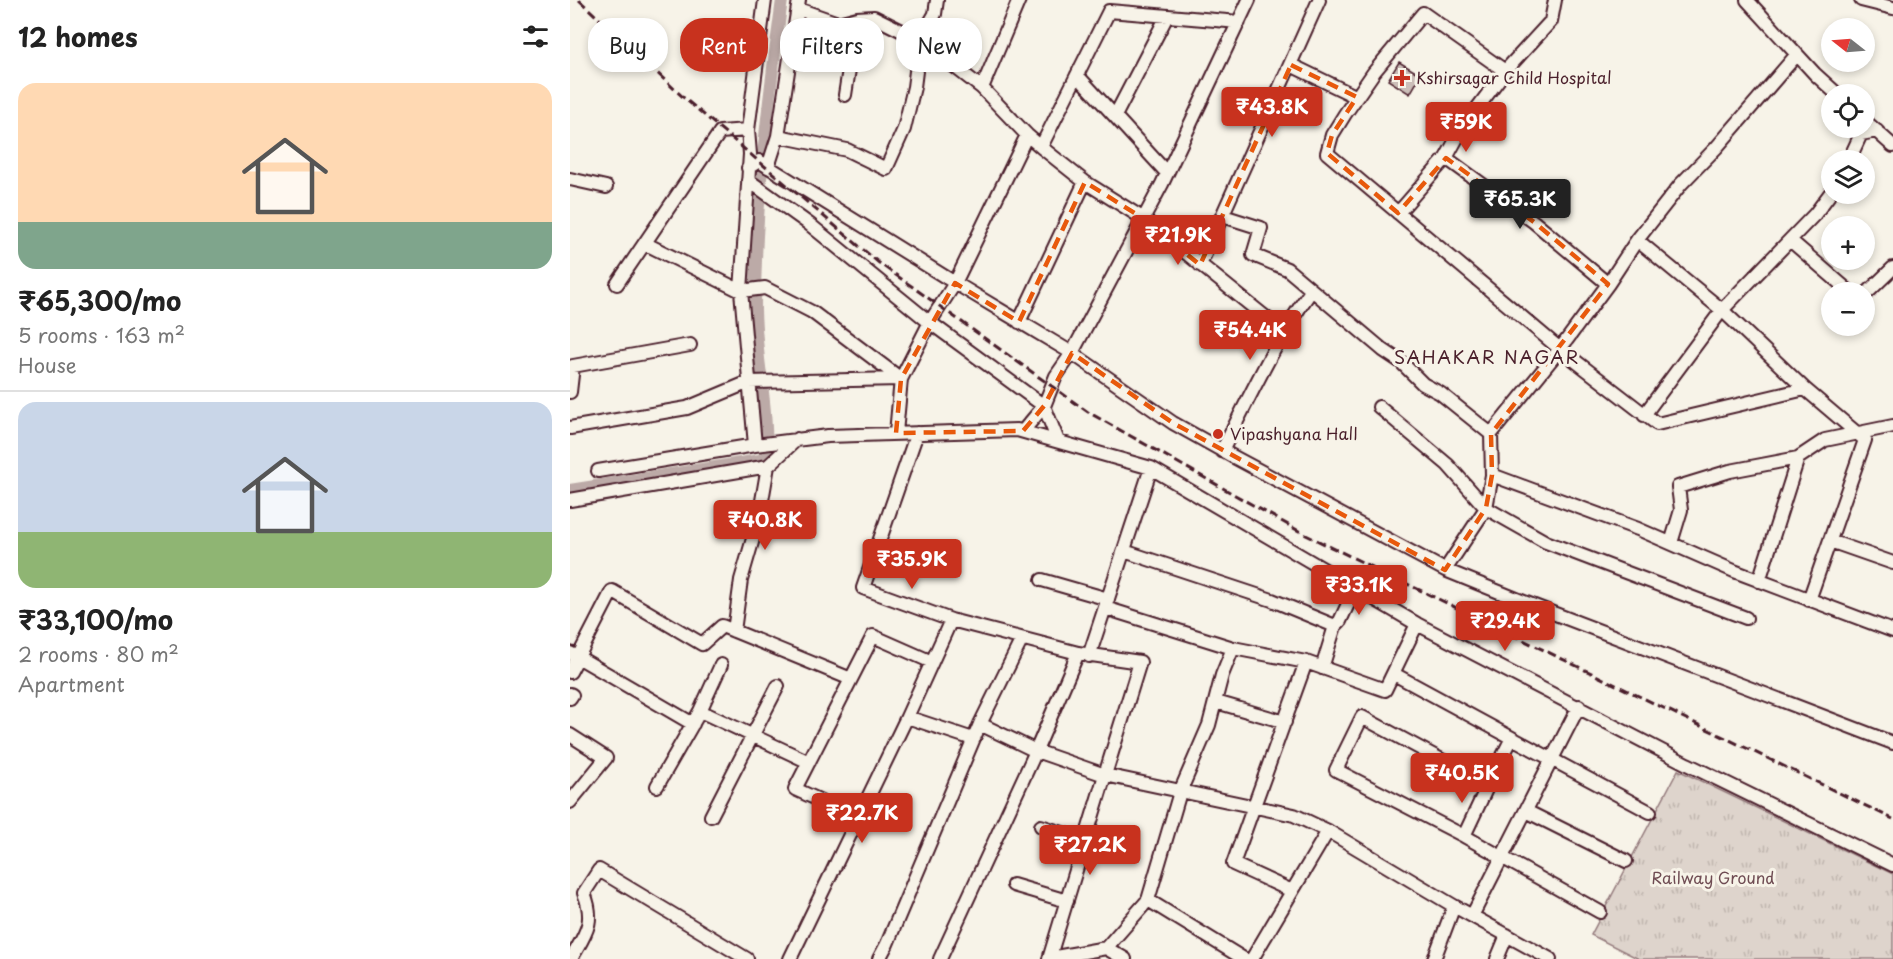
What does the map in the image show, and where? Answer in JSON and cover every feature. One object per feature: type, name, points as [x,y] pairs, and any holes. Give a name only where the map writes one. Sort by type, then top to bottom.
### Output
[{"type":"street","points":[[755,445],[741,291],[750,154],[748,130],[765,0]]},
{"type":"street","points":[[933,18],[937,0]]},
{"type":"street","points":[[982,88],[1019,0]]},
{"type":"street","points":[[1023,431],[1044,406],[1056,376],[1072,353],[1144,219],[1249,0]]},
{"type":"street","points":[[1200,265],[1320,0]]},
{"type":"street","points":[[1398,213],[1446,158],[1463,127],[1504,71],[1551,21],[1555,0]]},
{"type":"street","points":[[1747,0],[1827,84]]},
{"type":"street","points":[[1862,0],[1893,8]]},
{"type":"street","points":[[768,167],[778,136],[798,5],[827,18]]},
{"type":"street","points":[[1041,147],[1109,11],[1239,22]]},
{"type":"street","points":[[1504,71],[1423,13],[1374,72],[1357,97],[1332,135],[1328,153],[1560,349],[1657,424],[1805,389]]},
{"type":"street","points":[[1114,116],[1167,16]]},
{"type":"street","points":[[857,18],[876,18]]},
{"type":"street","points":[[1445,570],[1486,508],[1492,475],[1491,434],[1560,349],[1608,285],[1637,240],[1681,184],[1716,148],[1792,59],[1799,57]]},
{"type":"street","points":[[1291,65],[1357,97]]},
{"type":"street","points":[[845,95],[849,72]]},
{"type":"street","points":[[778,136],[847,150],[886,169],[904,129],[916,72]]},
{"type":"street","points":[[961,72],[982,88],[1041,147],[1085,182],[1144,219],[1284,332]]},
{"type":"street","points":[[1077,75],[1167,173]]},
{"type":"street","points":[[617,284],[720,132],[748,130]]},
{"type":"street","points":[[1854,150],[1861,134],[1877,131],[1893,146]]},
{"type":"street","points":[[896,433],[902,379],[930,322],[955,283],[1027,135]]},
{"type":"street","points":[[1446,158],[1534,222],[1608,285]]},
{"type":"street","points":[[748,174],[759,161],[1072,353],[1164,417],[1222,451],[1445,570],[1893,743]]},
{"type":"street","points":[[748,174],[930,322],[1044,406],[1058,441]]},
{"type":"street","points":[[570,179],[606,188]]},
{"type":"street","points":[[1019,322],[1085,182]]},
{"type":"street","points":[[1644,415],[1722,310],[1823,204]]},
{"type":"street","points":[[1223,216],[1262,228],[1253,255],[1287,269],[1383,350],[1401,362],[1423,384],[1440,393],[1491,434]]},
{"type":"street","points":[[1637,240],[1722,310],[1805,389],[1865,440],[1809,600]]},
{"type":"street","points":[[1790,240],[1838,282]]},
{"type":"street","points":[[646,244],[741,291],[765,288],[812,312],[902,379]]},
{"type":"street","points":[[1875,285],[1893,268]]},
{"type":"street","points":[[1222,451],[1264,365],[1311,291]]},
{"type":"street","points":[[570,392],[573,366],[690,345]]},
{"type":"street","points":[[570,428],[687,408],[749,382],[902,379]]},
{"type":"street","points":[[1379,407],[1449,465],[1486,508],[1546,542],[1746,618]]},
{"type":"street","points":[[1671,543],[1681,510],[1678,487],[1730,471],[1798,458],[1825,440],[1893,426]]},
{"type":"street","points":[[598,471],[797,439],[896,433],[1017,430],[1151,468],[1418,624],[1687,764],[1893,865]]},
{"type":"street","points":[[916,433],[863,588],[951,620],[1022,639],[1084,654],[1140,662],[1050,959],[1106,948],[1148,900],[1180,792],[1209,725],[1222,675],[1233,648]]},
{"type":"street","points":[[570,500],[768,466],[797,439]]},
{"type":"street","points":[[1759,580],[1798,458]]},
{"type":"street","points":[[734,631],[741,580],[759,518],[768,466]]},
{"type":"street","points":[[940,959],[1107,603],[1151,468]]},
{"type":"street","points":[[1492,475],[1536,490],[1809,600],[1893,631]]},
{"type":"street","points":[[1830,540],[1893,563]]},
{"type":"street","points":[[1124,551],[1272,600],[1335,627]]},
{"type":"street","points":[[1042,580],[1233,648],[1306,662],[1385,690],[1418,624]]},
{"type":"street","points":[[1322,668],[1335,627],[1341,621],[1356,587]]},
{"type":"street","points":[[570,672],[574,655],[612,591],[702,644],[722,626],[851,679]]},
{"type":"street","points":[[790,959],[907,717],[951,620]]},
{"type":"street","points":[[858,818],[795,789],[873,636],[932,662]]},
{"type":"street","points":[[879,959],[980,724],[1022,639]]},
{"type":"street","points":[[574,655],[693,724]]},
{"type":"street","points":[[1292,891],[1233,864],[1306,662]]},
{"type":"street","points":[[657,786],[700,711],[721,665]]},
{"type":"street","points":[[1394,674],[1650,812]]},
{"type":"street","points":[[711,816],[778,686]]},
{"type":"street","points":[[1216,702],[1285,722]]},
{"type":"street","points":[[1472,916],[1579,706]]},
{"type":"street","points":[[700,711],[809,762]]},
{"type":"street","points":[[907,717],[974,739]]},
{"type":"street","points":[[1488,784],[1362,717],[1336,770],[1464,836],[1600,912]]},
{"type":"street","points":[[980,724],[1036,751],[1105,775],[1294,815],[1328,831],[1454,906],[1550,959]]},
{"type":"street","points":[[570,735],[606,758],[570,802]]},
{"type":"street","points":[[1464,836],[1512,738]]},
{"type":"street","points":[[1526,811],[1626,861]]},
{"type":"street","points":[[1041,826],[1085,840]]},
{"type":"street","points":[[1252,959],[1328,831]]},
{"type":"street","points":[[571,959],[589,928],[589,905],[578,894],[599,870],[747,959]]},
{"type":"street","points":[[1013,885],[1067,901]]},
{"type":"street","points":[[1148,900],[1244,959]]},
{"type":"street","points":[[1434,959],[1454,906]]},
{"type":"street","points":[[1497,959],[1507,934]]},
{"type":"street","points":[[1106,948],[1125,959]]},
{"type":"highlighted area","points":[[1291,65],[1357,97],[1332,135],[1327,153],[1398,213],[1446,158],[1534,222],[1608,284],[1491,434],[1492,475],[1486,508],[1445,570],[1173,423],[1072,353],[1044,406],[1023,431],[896,433],[901,379],[955,283],[1019,322],[1085,182],[1144,219],[1200,265]]},
{"type":"green space","name":"Railway Ground","points":[[1678,770],[1893,874],[1893,959],[1639,959],[1591,935]]},
{"type":"building","points":[[1399,62],[1421,75],[1410,94],[1388,80]]},
{"type":"waterway","points":[[570,490],[766,459],[766,421],[755,309],[757,231],[763,154],[782,0]]},
{"type":"railway","points":[[579,0],[684,98],[879,263],[1088,412],[1306,535],[1893,819]]},
{"type":"place","name":"Kshirsagar Child Hospital","points":[[1402,78]]},
{"type":"place","name":"Vipashyana Hall","points":[[1218,434]]},
{"type":"district","name":"SAHAKAR NAGAR","points":[[1487,358]]}]
